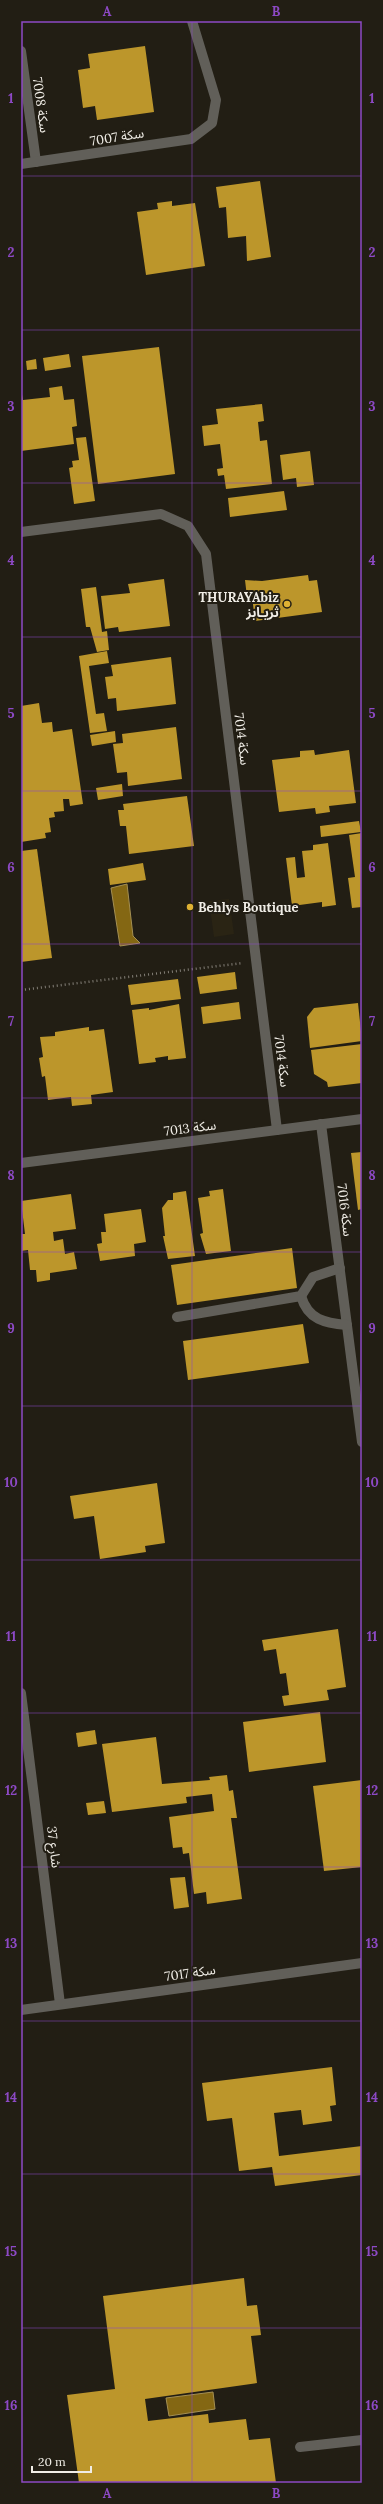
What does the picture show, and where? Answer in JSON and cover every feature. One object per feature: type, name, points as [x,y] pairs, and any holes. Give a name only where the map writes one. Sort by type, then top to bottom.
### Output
[{"type":"street","name":"سكة 7007","points":[[21,164],[191,139],[212,123],[216,100],[192,21]]},
{"type":"street","name":"سكة 7008","points":[[21,51],[36,162]]},
{"type":"street","name":"سكة 7014","points":[[21,532],[161,514],[188,526],[206,554],[277,1130]]},
{"type":"street","name":"سكة 7013","points":[[21,1163],[362,1119]]},
{"type":"street","name":"سكة 7016","points":[[321,1124],[362,1442]]},
{"type":"street","points":[[340,1268],[313,1277],[301,1296],[304,1307],[312,1317],[328,1323],[347,1325]]},
{"type":"street","points":[[177,1317],[301,1296]]},
{"type":"street","name":"شارع 37","points":[[21,1693],[60,2004]]},
{"type":"street","name":"سكة 7017","points":[[21,2010],[362,1963]]},
{"type":"street","points":[[300,2447],[362,2440]]},
{"type":"path","points":[[21,990],[256,961]]},
{"type":"shaded area","points":[[127,884],[133,936],[140,943],[120,946],[111,888]]},
{"type":"shaded area","points":[[229,899],[234,934],[214,937],[209,901]]},
{"type":"shaded area","points":[[213,2392],[215,2409],[169,2416],[166,2398]]},
{"type":"building","points":[[145,46],[154,112],[97,120],[95,106],[83,108],[78,70],[90,68],[88,54]]},
{"type":"building","points":[[260,181],[271,257],[247,261],[246,236],[228,238],[226,207],[219,208],[216,187]]},
{"type":"building","points":[[172,201],[172,206],[195,203],[205,266],[146,275],[137,212],[158,209],[157,203]]},
{"type":"building","points":[[159,347],[175,474],[98,484],[82,356]]},
{"type":"building","points":[[69,354],[71,367],[45,371],[43,358]]},
{"type":"building","points":[[36,359],[37,369],[27,370],[26,361]]},
{"type":"building","points":[[62,386],[64,400],[74,399],[77,426],[72,427],[74,444],[21,451],[21,389],[23,400],[50,397],[49,388]]},
{"type":"building","points":[[262,404],[264,421],[258,422],[260,441],[267,440],[272,484],[226,489],[224,475],[218,476],[217,469],[223,468],[220,444],[204,446],[202,426],[218,424],[216,409]]},
{"type":"building","points":[[86,437],[95,501],[74,504],[69,468],[73,467],[72,461],[79,460],[76,438]]},
{"type":"building","points":[[310,451],[314,485],[297,487],[296,478],[283,480],[280,455]]},
{"type":"building","points":[[284,491],[287,510],[230,517],[228,498]]},
{"type":"building","name":"THURAYAbiz ثريـابز","points":[[308,575],[309,581],[317,580],[322,612],[255,621],[252,596],[247,597],[245,580],[262,581]]},
{"type":"building","points":[[164,579],[170,626],[119,632],[118,627],[105,629],[101,596],[130,593],[128,584]]},
{"type":"building","points":[[96,587],[102,632],[107,631],[109,650],[97,652],[90,627],[86,627],[81,589]]},
{"type":"building","points":[[107,651],[109,663],[89,666],[96,714],[104,713],[107,731],[90,733],[79,656]]},
{"type":"building","points":[[171,657],[176,704],[117,711],[116,698],[108,699],[105,677],[113,676],[111,665]]},
{"type":"building","points":[[39,703],[42,723],[52,722],[53,732],[72,729],[83,804],[70,806],[69,799],[63,799],[64,811],[54,812],[55,817],[49,818],[51,832],[45,833],[46,838],[21,842],[21,706]]},
{"type":"building","points":[[176,727],[182,779],[128,786],[127,772],[117,773],[113,744],[123,743],[122,734]]},
{"type":"building","points":[[115,731],[116,742],[92,746],[90,735]]},
{"type":"building","points":[[314,750],[315,755],[349,750],[356,803],[329,806],[330,812],[316,814],[315,808],[279,812],[272,760],[300,757],[300,751]]},
{"type":"building","points":[[122,784],[123,796],[98,800],[96,788]]},
{"type":"building","points":[[187,796],[194,846],[129,854],[126,826],[120,826],[118,810],[124,810],[123,804]]},
{"type":"building","points":[[359,821],[361,832],[321,837],[320,826]]},
{"type":"building","points":[[362,833],[362,907],[352,908],[348,878],[355,877],[349,835]]},
{"type":"building","points":[[328,843],[336,905],[322,907],[322,902],[292,906],[286,858],[295,857],[297,878],[305,877],[302,851],[313,850],[313,845]]},
{"type":"building","points":[[37,849],[52,958],[21,962],[21,851]]},
{"type":"building","points":[[143,863],[146,880],[110,885],[108,869]]},
{"type":"building","points":[[235,972],[237,989],[200,994],[197,977]]},
{"type":"building","points":[[178,979],[181,999],[131,1005],[128,985]]},
{"type":"building","points":[[239,1002],[241,1019],[203,1024],[201,1007]]},
{"type":"building","points":[[358,1003],[362,1041],[310,1048],[307,1017],[314,1008]]},
{"type":"building","points":[[179,1004],[186,1058],[168,1060],[168,1056],[155,1058],[156,1062],[139,1064],[132,1010],[149,1008],[149,1010]]},
{"type":"building","points":[[89,1027],[89,1031],[104,1029],[113,1092],[91,1095],[92,1104],[72,1106],[71,1097],[48,1100],[45,1076],[42,1077],[39,1058],[43,1057],[40,1037],[55,1036],[55,1032]]},
{"type":"building","points":[[362,1044],[362,1083],[328,1087],[327,1082],[314,1074],[311,1050]]},
{"type":"building","points":[[362,1152],[362,1209],[358,1210],[351,1153]]},
{"type":"building","points":[[223,1189],[231,1251],[206,1254],[200,1234],[203,1233],[198,1198],[210,1196],[209,1191]]},
{"type":"building","points":[[186,1191],[195,1256],[168,1259],[163,1236],[165,1236],[162,1208],[168,1200],[173,1200],[173,1193]]},
{"type":"building","points":[[71,1194],[76,1229],[53,1232],[54,1241],[63,1239],[65,1254],[74,1252],[77,1269],[50,1273],[50,1280],[37,1282],[36,1270],[30,1270],[28,1250],[21,1251],[21,1234],[25,1234],[21,1201]]},
{"type":"building","points":[[141,1209],[146,1242],[134,1244],[135,1256],[100,1261],[97,1244],[102,1243],[101,1232],[106,1232],[104,1214]]},
{"type":"building","points":[[292,1248],[297,1288],[177,1305],[171,1265]]},
{"type":"building","points":[[303,1324],[309,1363],[188,1380],[183,1341]]},
{"type":"building","points":[[157,1483],[165,1543],[145,1546],[146,1552],[100,1559],[94,1516],[74,1519],[70,1496]]},
{"type":"building","points":[[338,1629],[346,1687],[327,1690],[329,1700],[284,1706],[282,1696],[289,1695],[286,1673],[280,1674],[276,1649],[264,1651],[262,1640]]},
{"type":"building","points":[[320,1712],[326,1762],[249,1772],[243,1722]]},
{"type":"building","points":[[95,1730],[97,1744],[78,1747],[76,1733]]},
{"type":"building","points":[[156,1737],[162,1784],[210,1780],[209,1777],[227,1775],[229,1791],[233,1790],[237,1818],[231,1818],[242,1899],[207,1904],[206,1892],[194,1894],[189,1853],[183,1854],[182,1847],[173,1848],[169,1817],[214,1811],[212,1794],[186,1797],[187,1803],[112,1812],[102,1744]]},
{"type":"building","points":[[362,1780],[362,1867],[324,1871],[313,1786]]},
{"type":"building","points":[[104,1801],[106,1813],[88,1815],[86,1803]]},
{"type":"building","points":[[185,1877],[189,1907],[174,1909],[170,1878]]},
{"type":"building","points":[[332,2067],[336,2105],[330,2106],[332,2121],[303,2125],[301,2110],[274,2113],[279,2156],[362,2146],[362,2175],[275,2186],[272,2167],[239,2171],[232,2118],[207,2121],[202,2083]]},
{"type":"building","points":[[244,2278],[247,2306],[257,2305],[261,2335],[251,2336],[257,2383],[145,2399],[148,2421],[208,2414],[209,2423],[246,2419],[249,2440],[270,2438],[276,2483],[79,2483],[67,2395],[115,2389],[103,2296]]},
{"type":"place","name":"THURAYAbiz ثريـابز","points":[[287,604]]},
{"type":"place","name":"Behlys Boutique","points":[[190,907]]}]
